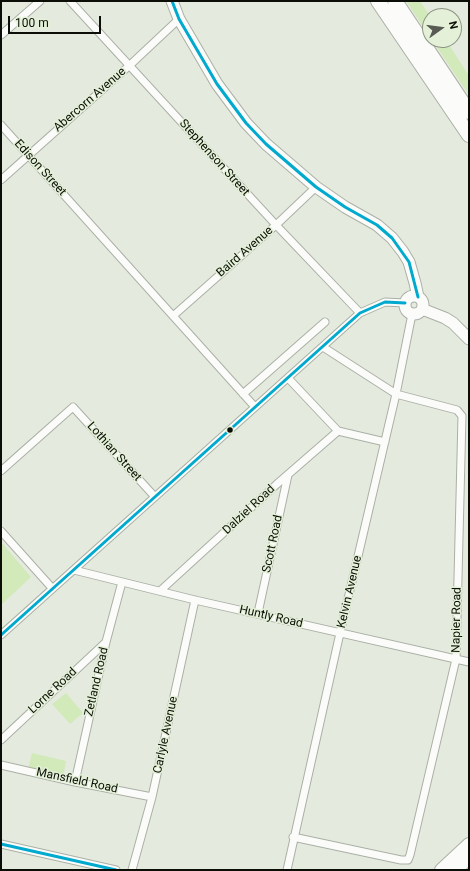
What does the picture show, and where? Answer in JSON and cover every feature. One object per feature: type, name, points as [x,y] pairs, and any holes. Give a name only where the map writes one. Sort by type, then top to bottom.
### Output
[{"type":"highway","points":[[378,1],[469,135]]},
{"type":"highway","points":[[394,1],[469,112]]},
{"type":"highway","points":[[405,41],[469,141]]},
{"type":"main road","points":[[441,870],[469,844]]},
{"type":"main road","points":[[456,870],[469,858]]},
{"type":"street","points":[[1,35],[40,1]]},
{"type":"street","name":"Stephenson Street","points":[[70,1],[276,225],[360,313]]},
{"type":"street","points":[[172,1],[179,18],[217,84],[242,117],[266,144],[316,187],[345,207],[377,225],[392,238],[409,262],[418,297],[423,303],[422,309],[419,313],[409,313],[405,308],[405,303],[408,299],[418,297]]},
{"type":"street","name":"Abercorn Avenue","points":[[1,180],[130,65],[179,18]]},
{"type":"street","name":"Edison Street","points":[[1,125],[255,407]]},
{"type":"street","name":"Baird Avenue","points":[[173,316],[276,225],[316,187]]},
{"type":"street","points":[[1,635],[360,313],[385,302],[405,303]]},
{"type":"street","points":[[422,309],[445,318],[453,323],[469,339]]},
{"type":"street","name":"Kelvin Avenue","points":[[286,870],[396,394],[412,314]]},
{"type":"street","points":[[243,394],[325,322]]},
{"type":"street","name":"Napier Road","points":[[293,837],[401,860],[408,860],[456,659],[462,416],[457,410],[396,394],[323,347]]},
{"type":"street","points":[[288,378],[338,431],[385,442]]},
{"type":"street","name":"Lothian Street","points":[[1,471],[73,407],[154,497]]},
{"type":"street","name":"Dalziel Road","points":[[160,591],[338,431]]},
{"type":"street","name":"Scott Road","points":[[258,613],[288,475]]},
{"type":"street","points":[[1,531],[52,588]]},
{"type":"street","name":"Huntly Road","points":[[74,570],[195,600],[258,613],[469,662]]},
{"type":"street","name":"Zetland Road","points":[[75,782],[106,642],[122,582]]},
{"type":"street","name":"Carlyle Avenue","points":[[132,870],[152,797],[195,600]]},
{"type":"street","name":"Lorne Road","points":[[1,740],[106,642]]},
{"type":"street","name":"Mansfield Road","points":[[1,765],[75,782],[152,797]]},
{"type":"street","points":[[1,844],[116,870]]},
{"type":"green space","points":[[406,1],[420,1],[425,8],[422,8],[422,25]]},
{"type":"green space","points":[[437,48],[451,48],[469,76],[469,95]]},
{"type":"green space","points":[[1,542],[31,577],[1,605]]},
{"type":"green space","points":[[66,693],[83,713],[70,724],[52,704]]},
{"type":"green space","points":[[32,753],[66,761],[63,777],[28,769]]},
{"type":"transit line","points":[[172,1],[179,19],[217,84],[246,123],[266,144],[316,187],[345,207],[377,225],[392,238],[409,262],[418,297]]},
{"type":"transit line","points":[[1,635],[360,313],[385,302],[405,303]]},
{"type":"transit line","points":[[1,844],[116,870]]}]
